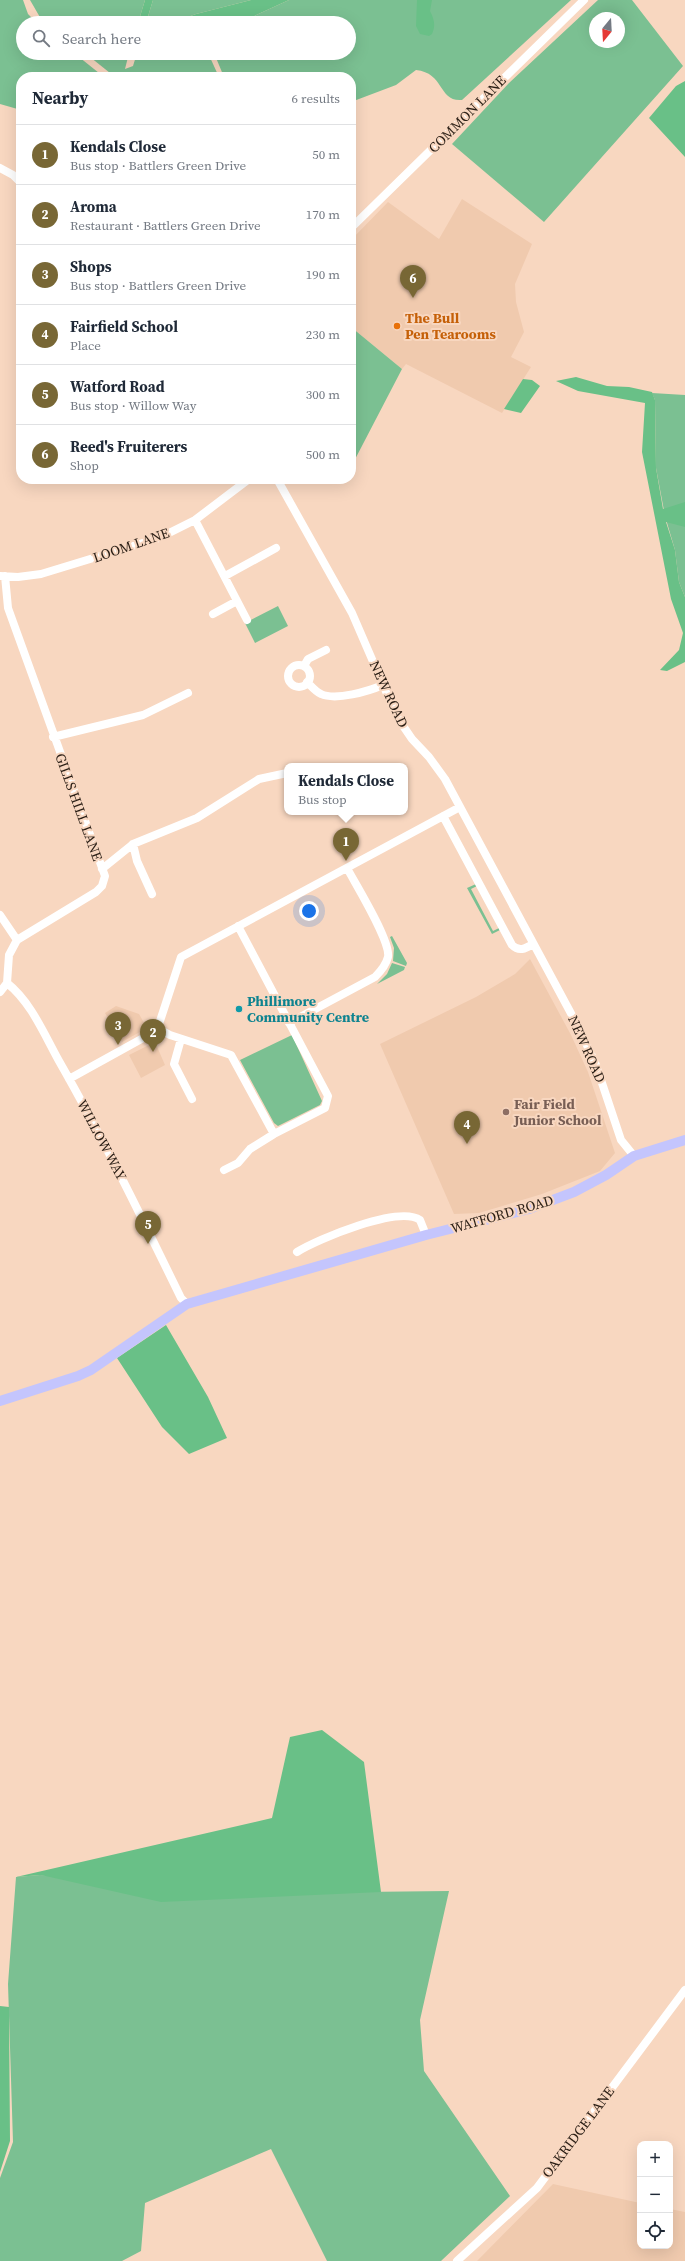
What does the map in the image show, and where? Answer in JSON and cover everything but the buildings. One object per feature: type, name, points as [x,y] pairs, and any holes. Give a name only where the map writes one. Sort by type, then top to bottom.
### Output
[{"type":"main road","name":"WATFORD ROAD","points":[[0,1401],[78,1376],[91,1370],[186,1304],[426,1235],[529,1209],[574,1192],[606,1175],[634,1156],[685,1140]]},
{"type":"street","name":"COMMON LANE","points":[[356,223],[584,0]]},
{"type":"street","points":[[0,168],[16,178]]},
{"type":"street","name":"LOOM LANE","points":[[2,576],[18,577],[49,572],[159,538],[195,520],[242,484]]},
{"type":"street","name":"NEW ROAD","points":[[280,484],[352,613],[404,729],[437,767],[581,1032],[596,1065],[621,1140],[634,1156]]},
{"type":"street","points":[[195,520],[248,620]]},
{"type":"street","points":[[225,576],[276,548]]},
{"type":"street","name":"GILLS HILL LANE","points":[[2,576],[8,608],[53,737],[102,869],[104,881],[96,892],[17,940]]},
{"type":"street","points":[[213,614],[237,601]]},
{"type":"street","points":[[304,666],[308,659],[326,650]]},
{"type":"street","points":[[304,666],[308,672],[307,682],[302,686],[295,686],[288,679],[288,672],[293,667],[304,666]]},
{"type":"street","points":[[307,682],[318,693],[328,696],[357,694],[383,685]]},
{"type":"street","points":[[53,737],[143,715],[188,693]]},
{"type":"street","points":[[102,869],[133,844],[197,818],[259,779],[284,774]]},
{"type":"street","points":[[69,1079],[150,1036],[157,1028],[181,957],[460,807]]},
{"type":"street","points":[[444,816],[512,945],[515,948],[522,950],[533,944]]},
{"type":"street","points":[[133,844],[137,862],[152,894]]},
{"type":"street","points":[[289,1023],[375,977],[385,965],[388,956],[386,941],[347,868]]},
{"type":"street","points":[[0,915],[17,940],[9,955],[7,983],[0,992]]},
{"type":"street","points":[[224,1170],[238,1163],[250,1149],[274,1134],[324,1108],[328,1100],[238,926]]},
{"type":"street","name":"WILLOW WAY","points":[[7,983],[21,994],[69,1079],[105,1144],[181,1298],[186,1304]]},
{"type":"street","points":[[157,1028],[181,1039],[231,1055],[274,1134]]},
{"type":"street","points":[[181,1039],[174,1064],[192,1099]]},
{"type":"street","points":[[297,1252],[310,1244],[363,1223],[410,1216],[420,1220],[426,1235]]},
{"type":"street","name":"OAKRIDGE LANE","points":[[457,2261],[537,2188],[685,1990]]},
{"type":"shaded area","points":[[462,199],[532,244],[515,284],[516,302],[524,332],[511,357],[531,367],[502,413],[406,364],[402,369],[356,331],[356,235],[388,202],[439,239]]},
{"type":"shaded area","name":"Fair Field Junior School","points":[[530,959],[571,1035],[588,1072],[615,1153],[600,1171],[542,1194],[479,1213],[454,1214],[380,1044],[476,997],[515,974]]},
{"type":"shaded area","points":[[116,1006],[139,1014],[147,1028],[122,1042],[105,1013]]},
{"type":"shaded area","points":[[155,1042],[165,1065],[141,1078],[129,1055]]},
{"type":"shaded area","points":[[553,2184],[637,2202],[637,2249],[673,2249],[673,2210],[685,2212],[685,2261],[477,2261]]},
{"type":"green space","points":[[0,0],[23,0],[30,16],[16,16],[16,60],[83,60],[98,72],[16,72],[16,109],[0,104]]},
{"type":"green space","points":[[30,0],[145,0],[140,16],[39,16]]},
{"type":"green space","points":[[145,0],[153,0],[148,16],[140,16]]},
{"type":"green space","points":[[153,0],[251,0],[190,16],[148,16]]},
{"type":"green space","points":[[251,0],[289,0],[254,16],[190,16]]},
{"type":"green space","points":[[289,0],[571,0],[462,100],[449,97],[432,76],[425,72],[416,70],[396,85],[356,100],[356,72],[222,72],[217,60],[356,60],[356,16],[254,16]]},
{"type":"green space","points":[[417,0],[432,0],[430,11],[434,25],[432,34],[429,36],[420,34],[416,26]]},
{"type":"green space","points":[[598,0],[632,0],[683,66],[544,222],[452,144],[509,83]]},
{"type":"green space","points":[[94,60],[127,60],[125,69],[133,66],[135,60],[211,60],[217,72],[109,72]]},
{"type":"green space","points":[[685,81],[685,157],[649,118],[676,86]]},
{"type":"green space","points":[[356,331],[402,369],[356,457]]},
{"type":"green space","points":[[576,377],[607,386],[629,387],[652,392],[655,400],[656,468],[663,509],[685,502],[685,527],[666,522],[675,550],[679,582],[685,597],[685,662],[667,671],[660,670],[679,650],[683,633],[671,599],[642,452],[645,403],[578,391],[556,381]]},
{"type":"green space","points":[[523,379],[532,380],[540,386],[521,413],[504,409]]},
{"type":"green space","points":[[652,393],[685,395],[685,597],[679,582],[675,550],[665,516],[656,468],[655,400]]},
{"type":"green space","points":[[278,606],[288,626],[255,643],[245,623]]},
{"type":"green space","points":[[476,884],[477,886],[471,889],[493,931],[499,928],[500,930],[492,934],[467,888]]},
{"type":"green space","points":[[392,936],[407,963],[406,966],[393,961],[394,948],[390,937]]},
{"type":"green space","points":[[392,963],[405,967],[404,970],[377,984],[387,974]]},
{"type":"green space","points":[[292,1035],[322,1101],[320,1105],[278,1126],[274,1123],[240,1060]]},
{"type":"green space","points":[[166,1325],[208,1397],[227,1438],[189,1454],[162,1427],[117,1358]]},
{"type":"green space","points":[[322,1730],[364,1762],[381,1892],[161,1902],[41,1875],[16,1877],[272,1818],[290,1737]]},
{"type":"green space","points":[[40,1875],[360,1892],[449,1891],[420,2020],[424,2071],[510,2196],[441,2261],[327,2261],[271,2149],[145,2203],[141,2251],[122,2261],[0,2261],[0,2178],[13,2142],[8,1984],[16,1877]]},
{"type":"green space","points":[[0,2006],[9,2007],[10,2141],[0,2172]]},
{"type":"place","name":"Reed's Fruiterers","points":[[413,298]]},
{"type":"place","name":"The Bull Pen Tearooms","points":[[397,326]]},
{"type":"place","name":"Kendals Close","points":[[346,861]]},
{"type":"place","name":"Phillimore Community Centre","points":[[239,1009]]},
{"type":"place","name":"Shops","points":[[118,1045]]},
{"type":"place","name":"Aroma","points":[[153,1052]]},
{"type":"place","name":"Fair Field Junior School","points":[[506,1112]]},
{"type":"place","name":"Fairfield School","points":[[467,1144]]},
{"type":"place","name":"Watford Road","points":[[148,1244]]}]
